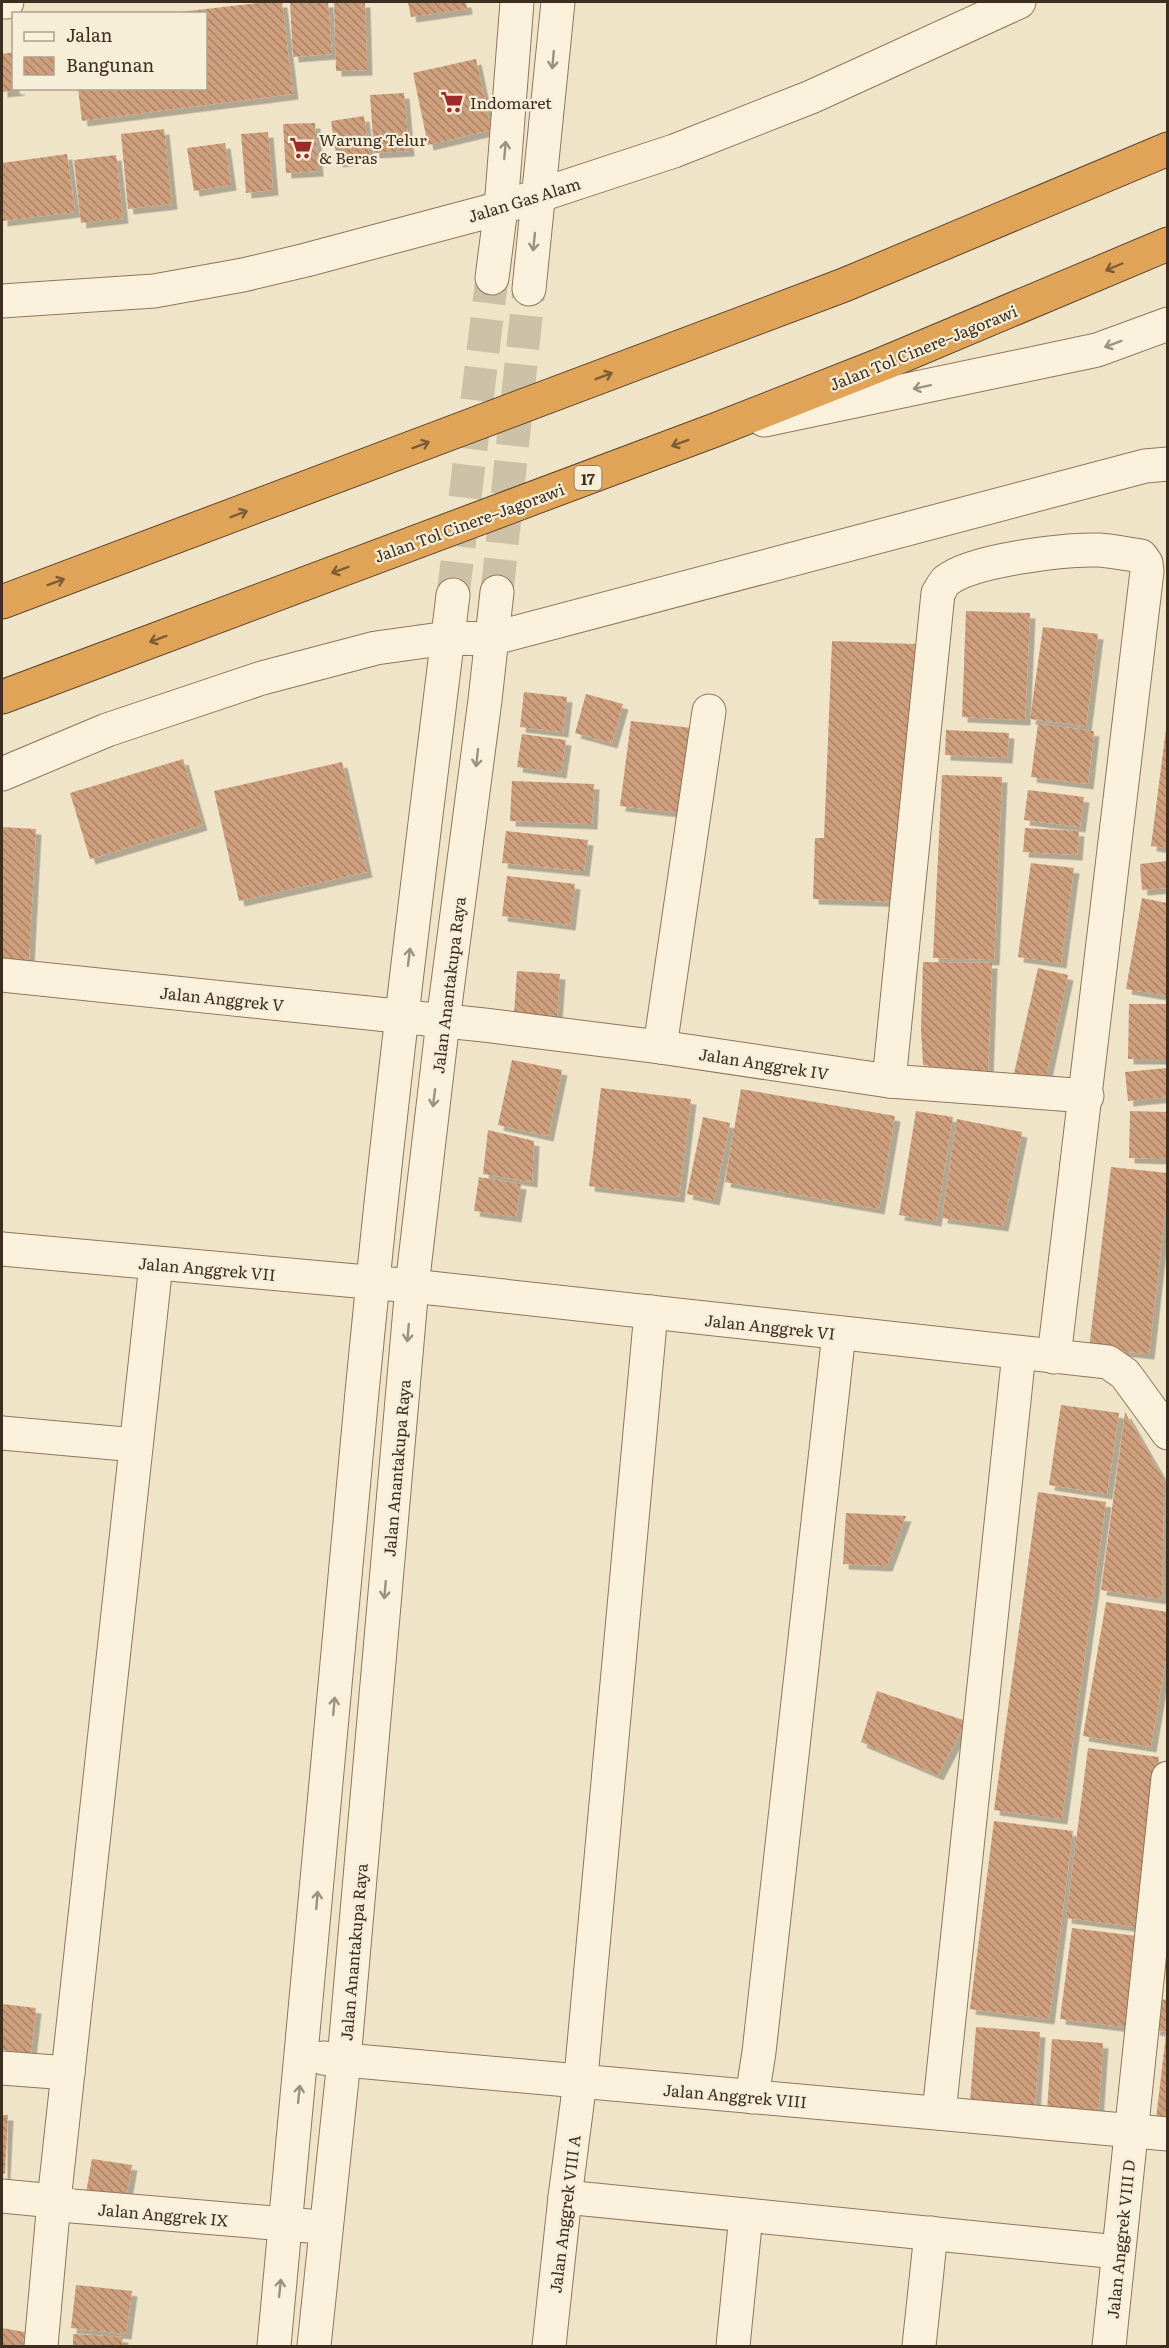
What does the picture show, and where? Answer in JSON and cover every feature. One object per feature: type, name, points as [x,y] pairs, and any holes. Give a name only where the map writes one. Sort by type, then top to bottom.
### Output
[{"type":"highway","points":[[2,602],[844,285],[1167,149]]},
{"type":"highway","name":"Jalan Tol Cinere–Jagorawi","points":[[2,697],[715,430],[896,358],[1167,244]]},
{"type":"street","points":[[2,2],[7,2]]},
{"type":"street","points":[[492,278],[501,208],[517,2]]},
{"type":"street","points":[[529,289],[558,2]]},
{"type":"street","name":"Jalan Gas Alam","points":[[2,301],[154,291],[243,275],[501,208],[674,151],[811,97],[1019,2]]},
{"type":"street","points":[[715,430],[1097,350],[1167,324]]},
{"type":"street","points":[[2,774],[107,730],[262,678],[376,648],[448,639],[491,639],[1145,466],[1167,464]]},
{"type":"street","points":[[888,1081],[938,592],[946,582],[959,574],[1003,560],[1051,552],[1100,550],[1141,556],[1148,571],[1054,1357]]},
{"type":"street","name":"Jalan Anantakupa Raya","points":[[314,2346],[344,2060],[412,1286],[442,1021],[497,592]]},
{"type":"street","points":[[274,2346],[303,2056],[373,1282],[401,1015],[453,596]]},
{"type":"street","points":[[660,1047],[709,711]]},
{"type":"street","name":"Jalan Anggrek V","points":[[2,975],[442,1021]]},
{"type":"street","name":"Jalan Anggrek IV","points":[[442,1021],[660,1047],[888,1081],[1086,1096]]},
{"type":"street","name":"Jalan Anggrek VII","points":[[2,1249],[412,1286]]},
{"type":"street","points":[[41,2346],[54,2201],[156,1264]]},
{"type":"street","name":"Jalan Anggrek VI","points":[[412,1286],[1108,1362],[1125,1374],[1167,1434]]},
{"type":"street","name":"Jalan Anggrek VIII A","points":[[549,2346],[580,2081],[651,1312]]},
{"type":"street","points":[[752,2097],[759,2052],[839,1333]]},
{"type":"street","points":[[939,2113],[1019,1353]]},
{"type":"street","points":[[2,1433],[136,1445]]},
{"type":"street","name":"Jalan Anggrek VIII D","points":[[1109,2346],[1167,1778]]},
{"type":"street","name":"Jalan Anggrek VIII","points":[[303,2056],[1167,2134]]},
{"type":"street","points":[[2,2068],[68,2073]]},
{"type":"street","name":"Jalan Anggrek IX","points":[[2,2196],[72,2205],[326,2228]]},
{"type":"street","points":[[565,2197],[1118,2252]]},
{"type":"street","points":[[734,2346],[746,2215]]},
{"type":"street","points":[[919,2346],[931,2233]]},
{"type":"building","points":[[282,2],[293,94],[82,121],[78,90],[207,90],[207,12],[180,12]]},
{"type":"building","points":[[290,2],[328,2],[332,54],[293,57]]},
{"type":"building","points":[[334,2],[365,2],[367,70],[336,71]]},
{"type":"building","points":[[408,2],[466,2],[467,9],[411,17]]},
{"type":"building","points":[[12,52],[12,90],[21,90],[2,92],[2,54]]},
{"type":"building","name":"Indomaret","points":[[476,59],[491,130],[428,145],[413,73]]},
{"type":"building","points":[[404,93],[409,151],[374,153],[370,95]]},
{"type":"building","points":[[364,116],[370,158],[337,162],[331,121]]},
{"type":"building","points":[[315,123],[318,171],[286,173],[283,124]]},
{"type":"building","points":[[164,129],[172,204],[128,209],[121,134]]},
{"type":"building","points":[[268,132],[273,190],[246,193],[241,134]]},
{"type":"building","points":[[225,143],[231,185],[194,191],[187,148]]},
{"type":"building","points":[[67,154],[75,212],[2,221],[2,163]]},
{"type":"building","points":[[116,155],[123,218],[81,223],[74,160]]},
{"type":"building","points":[[966,611],[1030,613],[1025,720],[962,717]]},
{"type":"building","points":[[1043,627],[1098,634],[1086,726],[1030,719]]},
{"type":"building","points":[[832,641],[915,644],[906,902],[813,899],[815,838],[824,838]]},
{"type":"building","points":[[524,692],[567,697],[563,732],[520,727]]},
{"type":"building","points":[[586,694],[623,704],[612,743],[575,733]]},
{"type":"building","points":[[631,721],[701,729],[691,814],[620,806]]},
{"type":"building","points":[[1038,724],[1094,731],[1088,784],[1031,777]]},
{"type":"building","points":[[1167,729],[1167,848],[1151,846]]},
{"type":"building","points":[[946,730],[1009,733],[1007,758],[945,755]]},
{"type":"building","points":[[522,734],[566,740],[561,773],[517,767]]},
{"type":"building","points":[[183,759],[202,825],[90,859],[70,793]]},
{"type":"building","points":[[342,762],[367,872],[239,901],[214,791]]},
{"type":"building","points":[[942,775],[1002,777],[994,960],[933,958]]},
{"type":"building","points":[[512,781],[594,784],[592,824],[510,821]]},
{"type":"building","points":[[1028,790],[1084,797],[1080,827],[1024,820]]},
{"type":"building","points":[[2,827],[36,829],[29,960],[2,959]]},
{"type":"building","points":[[1025,828],[1079,831],[1077,855],[1023,852]]},
{"type":"building","points":[[506,831],[588,840],[584,871],[502,863]]},
{"type":"building","points":[[1167,861],[1167,888],[1142,890],[1140,864]]},
{"type":"building","points":[[1031,863],[1074,868],[1061,963],[1018,957]]},
{"type":"building","points":[[507,876],[575,884],[570,925],[502,916]]},
{"type":"building","points":[[1142,898],[1167,903],[1167,996],[1126,989]]},
{"type":"building","points":[[923,962],[992,963],[988,1074],[923,1065],[921,1029]]},
{"type":"building","points":[[1038,968],[1068,975],[1045,1082],[1013,1078]]},
{"type":"building","points":[[517,971],[560,974],[557,1016],[514,1013]]},
{"type":"building","points":[[1129,1004],[1167,1004],[1167,1059],[1128,1059]]},
{"type":"building","points":[[512,1060],[562,1070],[548,1136],[498,1125]]},
{"type":"building","points":[[1167,1068],[1167,1097],[1128,1101],[1125,1072]]},
{"type":"building","points":[[601,1088],[691,1099],[679,1197],[589,1186]]},
{"type":"building","points":[[741,1089],[895,1116],[879,1209],[725,1182]]},
{"type":"building","points":[[916,1111],[953,1117],[936,1221],[899,1215]]},
{"type":"building","points":[[1130,1111],[1167,1112],[1167,1159],[1129,1158]]},
{"type":"building","points":[[703,1117],[730,1123],[714,1200],[687,1194]]},
{"type":"building","points":[[957,1119],[1022,1132],[1003,1226],[942,1218]]},
{"type":"building","points":[[488,1130],[534,1141],[532,1182],[483,1174]]},
{"type":"building","points":[[1111,1167],[1167,1173],[1167,1194],[1149,1354],[1089,1348]]},
{"type":"building","points":[[479,1177],[521,1184],[516,1217],[474,1211]]},
{"type":"building","points":[[1061,1405],[1119,1413],[1107,1494],[1049,1485]]},
{"type":"building","points":[[1125,1412],[1164,1480],[1162,1599],[1101,1590]]},
{"type":"building","points":[[1038,1492],[1106,1502],[1062,1819],[994,1810]]},
{"type":"building","points":[[846,1513],[906,1516],[887,1566],[843,1564]]},
{"type":"building","points":[[1106,1602],[1167,1612],[1167,1652],[1151,1747],[1083,1736]]},
{"type":"building","points":[[877,1691],[966,1721],[938,1775],[861,1742]]},
{"type":"building","points":[[1088,1748],[1159,1757],[1136,1927],[1066,1918]]},
{"type":"building","points":[[994,1821],[1073,1831],[1049,2019],[970,2009]]},
{"type":"building","points":[[1072,1928],[1137,1936],[1125,2027],[1060,2019]]},
{"type":"building","points":[[1160,1999],[1167,2000],[1167,2032],[1154,2030]]},
{"type":"building","points":[[2,2004],[36,2008],[31,2053],[2,2050]]},
{"type":"building","points":[[976,2027],[1040,2032],[1035,2107],[970,2102]]},
{"type":"building","points":[[1167,2034],[1167,2128],[1155,2127]]},
{"type":"building","points":[[1052,2039],[1103,2043],[1098,2115],[1047,2111]]},
{"type":"building","points":[[2,2115],[8,2115],[5,2174],[2,2173]]},
{"type":"building","points":[[92,2159],[132,2165],[126,2198],[86,2193]]},
{"type":"building","points":[[76,2285],[132,2291],[126,2334],[71,2328]]},
{"type":"building","points":[[2,2328],[25,2332],[22,2346],[2,2346]]},
{"type":"building","points":[[73,2334],[123,2337],[122,2346],[73,2346]]},
{"type":"tunnel","points":[[453,595],[492,278]]},
{"type":"tunnel","points":[[497,592],[529,289]]},
{"type":"place","name":"Indomaret","points":[[452,102]]},
{"type":"place","name":"Warung Telur & Beras","points":[[301,148]]}]
